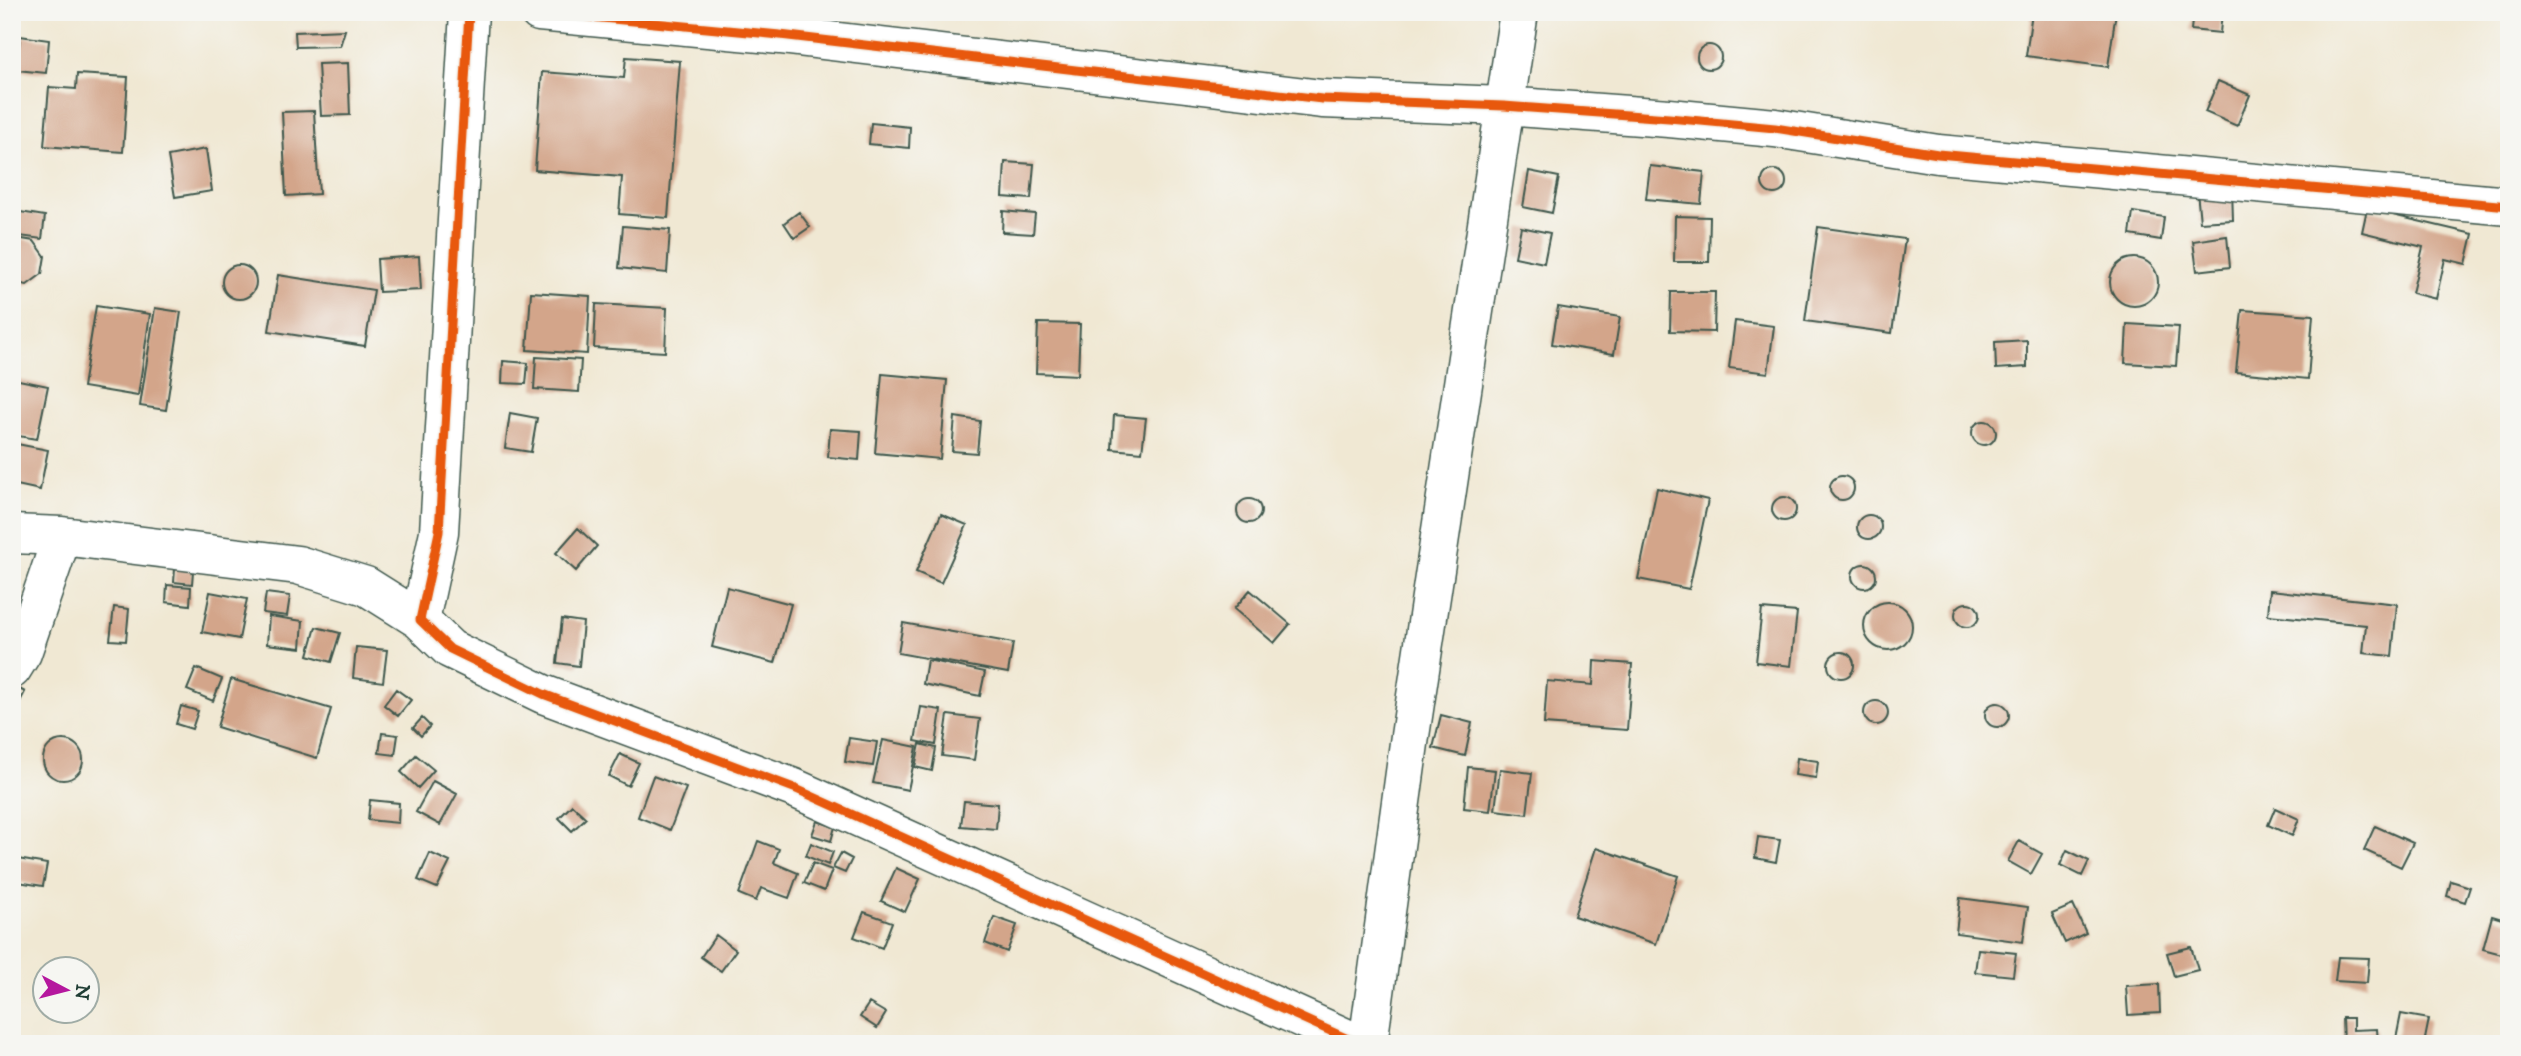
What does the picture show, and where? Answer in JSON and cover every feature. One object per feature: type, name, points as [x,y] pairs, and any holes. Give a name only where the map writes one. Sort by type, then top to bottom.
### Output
[{"type":"street","points":[[421,620],[439,531],[469,12]]},
{"type":"street","points":[[539,12],[780,34],[1322,99],[1504,106],[1748,125],[1938,153],[2509,206]]},
{"type":"street","points":[[1368,1044],[1519,12]]},
{"type":"street","points":[[12,534],[62,536],[298,565],[366,586],[421,620],[450,649],[542,694],[793,788],[1359,1044]]},
{"type":"street","points":[[12,669],[22,653],[62,536]]},
{"type":"building","points":[[2032,12],[2116,12],[2108,67],[2026,56]]},
{"type":"building","points":[[2193,12],[2222,12],[2220,33],[2191,30]]},
{"type":"building","points":[[345,30],[340,46],[296,47],[295,32]]},
{"type":"building","points":[[20,36],[49,40],[46,73],[17,70]]},
{"type":"building","points":[[1709,45],[1718,48],[1721,57],[1718,66],[1709,69],[1700,66],[1697,57],[1700,48]]},
{"type":"building","points":[[626,57],[680,61],[668,218],[619,214],[622,177],[535,170],[542,72],[624,78]]},
{"type":"building","points":[[348,63],[350,115],[321,116],[318,64]]},
{"type":"building","points":[[77,74],[128,77],[123,152],[44,146],[49,87],[76,89]]},
{"type":"building","points":[[2218,81],[2250,95],[2237,126],[2205,112]]},
{"type":"building","points":[[314,111],[319,194],[286,196],[282,112]]},
{"type":"building","points":[[871,123],[910,127],[909,148],[869,144]]},
{"type":"building","points":[[206,149],[212,191],[175,197],[168,156]]},
{"type":"building","points":[[1005,162],[1034,164],[1031,199],[1003,197]]},
{"type":"building","points":[[1650,166],[1704,172],[1701,204],[1646,199]]},
{"type":"building","points":[[1774,170],[1783,173],[1786,182],[1783,191],[1774,194],[1765,191],[1762,182],[1765,173]]},
{"type":"building","points":[[1529,171],[1559,177],[1552,213],[1523,207]]},
{"type":"building","points":[[2232,189],[2233,220],[2200,222],[2197,191]]},
{"type":"building","points":[[2367,209],[2473,234],[2466,264],[2445,259],[2436,299],[2412,293],[2423,247],[2362,232]]},
{"type":"building","points":[[14,211],[45,216],[42,239],[12,235]]},
{"type":"building","points":[[1003,211],[1035,214],[1033,234],[1002,232]]},
{"type":"building","points":[[799,212],[810,227],[794,238],[784,223]]},
{"type":"building","points":[[2133,212],[2164,217],[2161,240],[2130,235]]},
{"type":"building","points":[[1675,216],[1710,217],[1709,262],[1674,262]]},
{"type":"building","points":[[623,226],[670,230],[667,273],[619,268]]},
{"type":"building","points":[[1521,227],[1550,233],[1544,263],[1515,257]]},
{"type":"building","points":[[1818,227],[1905,239],[1892,333],[1805,321]]},
{"type":"building","points":[[2227,236],[2230,267],[2197,271],[2193,241]]},
{"type":"building","points":[[16,238],[34,241],[45,256],[42,274],[27,285],[12,282],[12,241]]},
{"type":"building","points":[[419,256],[421,290],[379,292],[377,259]]},
{"type":"building","points":[[2134,258],[2151,265],[2158,282],[2151,299],[2134,306],[2117,299],[2110,282],[2117,265]]},
{"type":"building","points":[[239,265],[251,270],[256,282],[251,294],[239,299],[227,294],[222,282],[227,270]]},
{"type":"building","points":[[278,275],[374,290],[365,346],[269,331]]},
{"type":"building","points":[[531,292],[590,296],[587,354],[527,350]]},
{"type":"building","points":[[1671,292],[1715,292],[1714,332],[1670,331]]},
{"type":"building","points":[[596,304],[667,308],[665,352],[594,348]]},
{"type":"building","points":[[96,306],[150,314],[138,396],[83,387]]},
{"type":"building","points":[[1558,307],[1620,317],[1614,354],[1552,344]]},
{"type":"building","points":[[155,308],[181,312],[166,410],[140,406]]},
{"type":"building","points":[[2242,310],[2313,315],[2308,379],[2236,372]]},
{"type":"building","points":[[1735,321],[1774,326],[1768,373],[1729,368]]},
{"type":"building","points":[[1038,323],[1080,324],[1078,375],[1036,373]]},
{"type":"building","points":[[2127,324],[2179,327],[2176,366],[2125,363]]},
{"type":"building","points":[[2027,340],[2027,367],[1996,369],[1995,342]]},
{"type":"building","points":[[536,357],[581,360],[579,392],[534,389]]},
{"type":"building","points":[[503,361],[528,363],[526,384],[502,383]]},
{"type":"building","points":[[882,374],[947,380],[940,459],[875,453]]},
{"type":"building","points":[[14,379],[48,386],[37,439],[12,435]]},
{"type":"building","points":[[510,413],[537,418],[531,452],[505,448]]},
{"type":"building","points":[[1114,415],[1146,418],[1142,452],[1112,449]]},
{"type":"building","points":[[955,417],[980,421],[977,453],[952,451]]},
{"type":"building","points":[[1984,421],[1993,424],[1996,433],[1993,442],[1984,445],[1975,442],[1972,433],[1975,424]]},
{"type":"building","points":[[830,429],[861,431],[859,460],[828,457]]},
{"type":"building","points":[[12,443],[48,450],[40,490],[12,484]]},
{"type":"building","points":[[1842,476],[1851,479],[1854,488],[1851,497],[1842,500],[1833,497],[1830,488],[1833,479]]},
{"type":"building","points":[[1657,488],[1708,500],[1689,589],[1638,579]]},
{"type":"building","points":[[1784,497],[1793,500],[1796,509],[1793,518],[1784,521],[1775,518],[1772,509],[1775,500]]},
{"type":"building","points":[[1249,499],[1258,502],[1261,511],[1258,520],[1249,523],[1240,520],[1237,511],[1240,502]]},
{"type":"building","points":[[941,514],[967,525],[941,583],[916,572]]},
{"type":"building","points":[[1869,515],[1878,518],[1881,527],[1878,536],[1869,539],[1860,536],[1857,527],[1860,518]]},
{"type":"building","points":[[578,528],[597,546],[576,571],[556,553]]},
{"type":"building","points":[[1864,564],[1873,567],[1876,576],[1873,585],[1864,588],[1855,585],[1852,576],[1855,567]]},
{"type":"building","points":[[175,569],[193,571],[192,584],[174,582]]},
{"type":"building","points":[[167,585],[191,587],[190,605],[166,602]]},
{"type":"building","points":[[727,587],[791,604],[775,663],[712,647]]},
{"type":"building","points":[[1250,590],[1290,624],[1274,643],[1234,609]]},
{"type":"building","points":[[2270,590],[2397,604],[2392,656],[2363,653],[2366,625],[2268,615]]},
{"type":"building","points":[[210,592],[247,599],[239,639],[202,632]]},
{"type":"building","points":[[266,593],[290,596],[287,616],[263,613]]},
{"type":"building","points":[[1888,602],[1905,609],[1912,626],[1905,643],[1888,650],[1871,643],[1864,626],[1871,609]]},
{"type":"building","points":[[1967,603],[1976,606],[1979,615],[1976,624],[1967,627],[1958,624],[1955,615],[1958,606]]},
{"type":"building","points":[[114,607],[129,609],[126,641],[110,640]]},
{"type":"building","points":[[1762,609],[1797,612],[1791,666],[1756,662]]},
{"type":"building","points":[[269,616],[303,621],[301,648],[267,644]]},
{"type":"building","points":[[562,619],[583,622],[579,666],[557,663]]},
{"type":"building","points":[[903,623],[1013,643],[1008,673],[898,653]]},
{"type":"building","points":[[316,627],[340,633],[331,662],[308,655]]},
{"type":"building","points":[[356,647],[387,650],[383,682],[353,678]]},
{"type":"building","points":[[1841,652],[1850,656],[1854,665],[1850,674],[1841,678],[1832,674],[1828,665],[1832,656]]},
{"type":"building","points":[[927,660],[985,672],[980,696],[923,684]]},
{"type":"building","points":[[1594,661],[1632,664],[1627,730],[1544,724],[1547,681],[1593,685]]},
{"type":"building","points":[[196,668],[222,679],[213,701],[187,690]]},
{"type":"building","points":[[231,679],[331,709],[317,758],[217,727]]},
{"type":"building","points":[[12,685],[25,692],[12,717]]},
{"type":"building","points":[[396,689],[411,700],[398,716],[384,705]]},
{"type":"building","points":[[1876,701],[1885,704],[1888,713],[1885,722],[1876,725],[1867,722],[1864,713],[1867,704]]},
{"type":"building","points":[[1992,703],[2002,703],[2009,710],[2009,720],[2002,727],[1992,727],[1985,720],[1985,710]]},
{"type":"building","points":[[181,706],[198,711],[192,729],[176,724]]},
{"type":"building","points":[[921,707],[941,710],[936,745],[915,741]]},
{"type":"building","points":[[948,715],[980,719],[974,760],[942,756]]},
{"type":"building","points":[[1441,715],[1472,723],[1465,756],[1433,748]]},
{"type":"building","points":[[422,718],[430,726],[421,736],[413,728]]},
{"type":"building","points":[[382,733],[398,735],[395,755],[379,753]]},
{"type":"building","points":[[849,738],[877,742],[873,766],[845,762]]},
{"type":"building","points":[[63,740],[77,746],[83,760],[77,774],[63,780],[49,774],[43,760],[49,746]]},
{"type":"building","points":[[883,740],[917,747],[908,790],[873,783]]},
{"type":"building","points":[[920,744],[936,748],[932,771],[915,767]]},
{"type":"building","points":[[620,754],[639,763],[628,786],[609,776]]},
{"type":"building","points":[[416,755],[434,770],[418,788],[401,772]]},
{"type":"building","points":[[1797,758],[1818,761],[1816,778],[1795,775]]},
{"type":"building","points":[[1468,767],[1495,770],[1490,811],[1464,808]]},
{"type":"building","points":[[1500,769],[1532,773],[1527,814],[1495,810]]},
{"type":"building","points":[[653,776],[686,788],[670,830],[638,817]]},
{"type":"building","points":[[433,781],[457,794],[440,825],[416,812]]},
{"type":"building","points":[[370,800],[399,803],[398,823],[368,820]]},
{"type":"building","points":[[964,801],[998,804],[996,829],[961,826]]},
{"type":"building","points":[[572,805],[586,818],[572,831],[559,818]]},
{"type":"building","points":[[2275,808],[2299,819],[2292,836],[2268,825]]},
{"type":"building","points":[[817,821],[835,827],[831,841],[812,835]]},
{"type":"building","points":[[2375,826],[2413,843],[2401,867],[2364,850]]},
{"type":"building","points":[[1758,837],[1780,840],[1776,862],[1755,858]]},
{"type":"building","points":[[758,841],[779,849],[774,863],[798,873],[789,898],[761,888],[756,901],[739,894]]},
{"type":"building","points":[[2019,841],[2042,854],[2031,874],[2008,861]]},
{"type":"building","points":[[811,843],[833,852],[828,865],[806,856]]},
{"type":"building","points":[[1596,848],[1678,876],[1656,944],[1574,916]]},
{"type":"building","points":[[2067,850],[2089,861],[2082,876],[2060,865]]},
{"type":"building","points":[[430,853],[450,862],[437,888],[418,880]]},
{"type":"building","points":[[841,853],[852,859],[845,873],[833,868]]},
{"type":"building","points":[[12,858],[47,864],[43,886],[12,881]]},
{"type":"building","points":[[813,863],[832,870],[824,891],[804,883]]},
{"type":"building","points":[[896,868],[920,879],[905,912],[881,901]]},
{"type":"building","points":[[2451,881],[2470,887],[2465,902],[2447,896]]},
{"type":"building","points":[[1960,898],[2028,907],[2023,942],[1956,933]]},
{"type":"building","points":[[2073,905],[2086,933],[2065,943],[2052,914]]},
{"type":"building","points":[[864,912],[892,922],[882,948],[854,937]]},
{"type":"building","points":[[2492,916],[2509,921],[2509,956],[2483,949]]},
{"type":"building","points":[[994,917],[1017,925],[1007,952],[985,943]]},
{"type":"building","points":[[716,935],[736,950],[721,971],[701,957]]},
{"type":"building","points":[[2191,947],[2198,970],[2174,976],[2167,953]]},
{"type":"building","points":[[1978,949],[2016,953],[2013,976],[1975,972]]},
{"type":"building","points":[[2338,957],[2369,958],[2367,983],[2335,981]]},
{"type":"building","points":[[2159,984],[2160,1013],[2128,1015],[2126,986]]},
{"type":"building","points":[[869,1003],[886,1013],[877,1028],[860,1017]]},
{"type":"building","points":[[2401,1014],[2429,1019],[2425,1039],[2443,1044],[2395,1044]]},
{"type":"building","points":[[2342,1018],[2353,1018],[2353,1030],[2377,1029],[2378,1043],[2343,1043]]},
{"type":"cycle path","points":[[469,12],[439,532],[420,620],[450,649],[543,694],[794,788],[1359,1044]]},
{"type":"cycle path","points":[[539,12],[780,35],[1322,99],[1504,106],[1669,118],[1775,128],[1938,154],[2509,206]]}]
